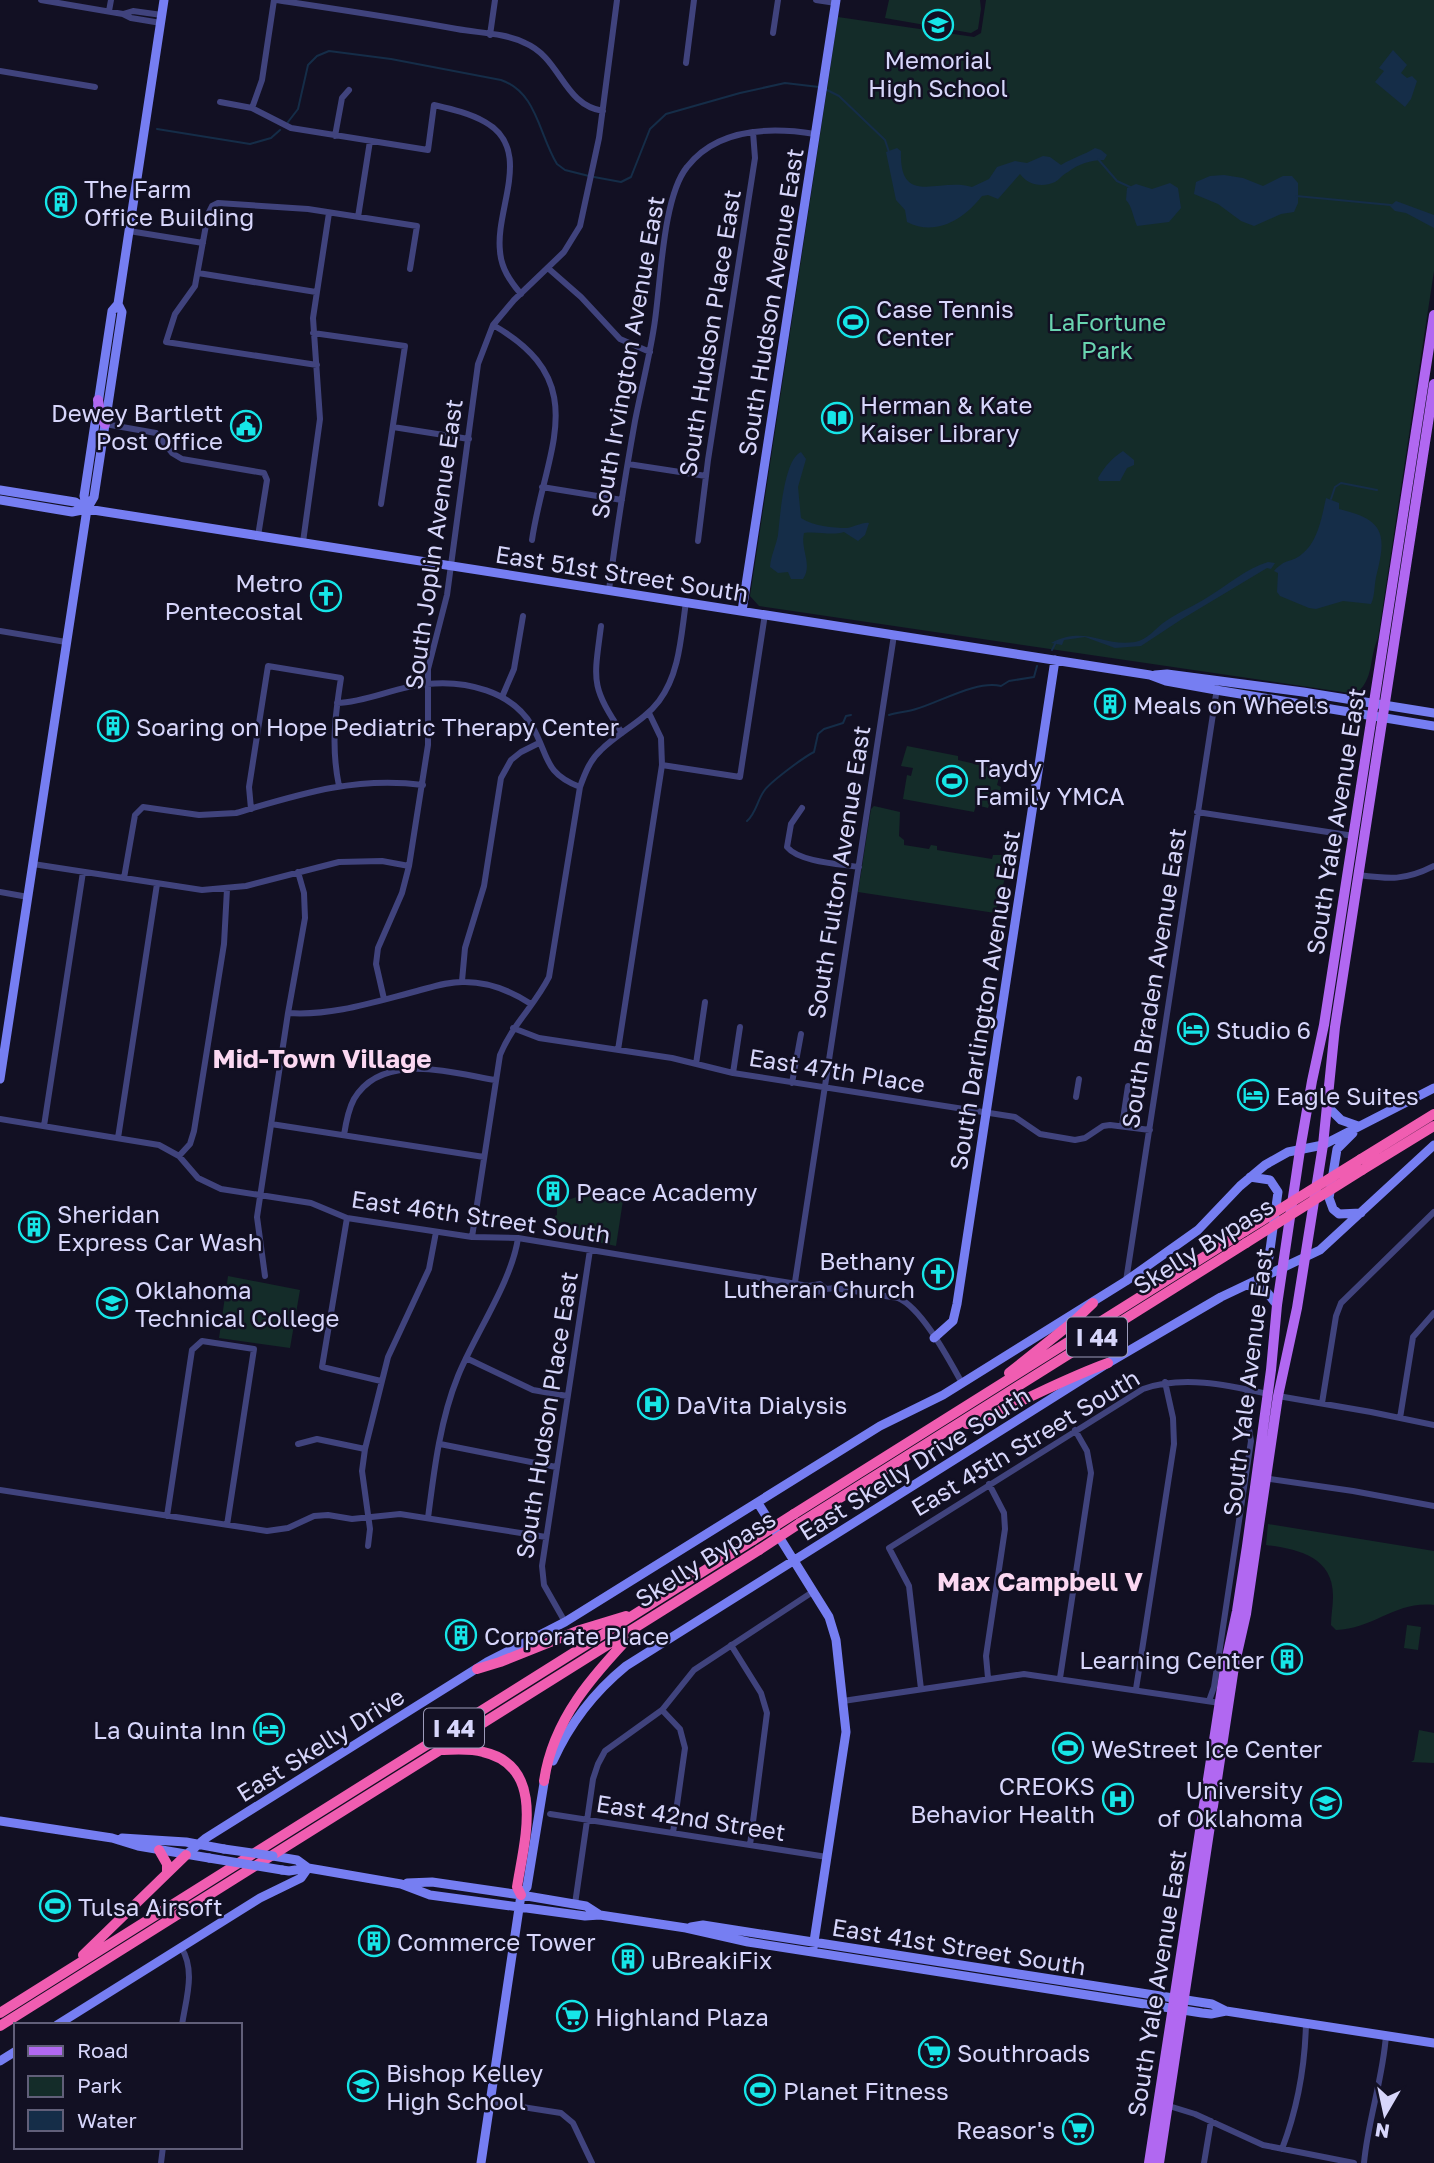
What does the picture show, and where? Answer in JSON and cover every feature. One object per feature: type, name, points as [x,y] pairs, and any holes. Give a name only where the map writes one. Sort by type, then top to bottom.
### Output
[{"type":"highway","name":"Skelly Bypass","points":[[1362,1165],[1434,1114]]},
{"type":"highway","name":"Skelly Bypass","points":[[0,2013],[756,1545],[980,1397],[1362,1165],[1434,1126]]},
{"type":"highway","name":"Skelly Bypass","points":[[797,1519],[948,1431],[1246,1237]]},
{"type":"highway","points":[[980,1397],[1093,1303]]},
{"type":"highway","points":[[948,1431],[1005,1410],[1079,1373],[1108,1363]]},
{"type":"highway","name":"Skelly Bypass","points":[[0,2026],[439,1750],[642,1615]]},
{"type":"highway","points":[[477,1669],[580,1630],[642,1615]]},
{"type":"highway","points":[[544,1781],[554,1743],[578,1696],[642,1615]]},
{"type":"highway","points":[[439,1750],[477,1751],[493,1755],[508,1765],[519,1779],[526,1796],[528,1814],[517,1887],[521,1895]]},
{"type":"highway","points":[[159,1850],[167,1864],[167,1873]]},
{"type":"highway","points":[[68,1970],[186,1855]]},
{"type":"main road","points":[[0,1073],[87,509],[84,495],[98,400],[112,312],[118,304],[164,0]]},
{"type":"main road","name":"South Hudson Avenue East","points":[[742,611],[836,1]]},
{"type":"main road","points":[[87,509],[94,497],[121,312],[118,304]]},
{"type":"main road","name":"South Yale Avenue East","points":[[1159,2163],[1168,2106],[1195,1863],[1219,1703],[1252,1547],[1273,1395],[1304,1259],[1323,1145],[1328,1107],[1327,1043],[1434,316]]},
{"type":"main road","name":"South Yale Avenue East","points":[[1379,704],[1434,384]]},
{"type":"main road","points":[[98,400],[101,418],[105,424]]},
{"type":"main road","name":"East 51st Street South","points":[[0,490],[75,502],[87,509]]},
{"type":"main road","name":"East 51st Street South","points":[[0,500],[72,512],[87,509],[303,542],[1150,675],[1166,681],[1379,704],[1434,713]]},
{"type":"main road","name":"South Darlington Avenue East","points":[[934,1338],[950,1325],[955,1314],[1055,660]]},
{"type":"main road","name":"East 51st Street South","points":[[1217,685],[1434,726]]},
{"type":"main road","name":"South Yale Avenue East","points":[[1342,943],[1358,875],[1359,836]]},
{"type":"main road","name":"South Yale Avenue East","points":[[1273,1395],[1277,1305],[1300,1150],[1312,1081],[1327,1043]]},
{"type":"main road","name":"East Skelly Drive South","points":[[477,1669],[565,1622],[880,1426],[934,1400],[1093,1303],[1198,1230],[1250,1177],[1273,1160],[1323,1145],[1434,1088]]},
{"type":"main road","points":[[1328,1107],[1341,1120],[1362,1125]]},
{"type":"main road","points":[[1361,1213],[1339,1214],[1333,1209],[1329,1198],[1337,1149],[1362,1125]]},
{"type":"main road","name":"East Skelly Drive South","points":[[521,1895],[527,1887],[544,1781],[558,1748],[576,1717],[608,1681],[626,1666],[1108,1363],[1214,1300],[1304,1259],[1328,1244],[1434,1145]]},
{"type":"main road","points":[[1250,1177],[1270,1180],[1278,1192],[1269,1257],[1258,1280]]},
{"type":"main road","points":[[1247,1285],[1263,1290],[1277,1305]]},
{"type":"main road","points":[[758,1503],[830,1617],[843,1701],[845,1740],[813,1947]]},
{"type":"main road","name":"East Skelly Drive","points":[[186,1855],[206,1838],[477,1669]]},
{"type":"main road","name":"South Yale Avenue East","points":[[1149,2163],[1202,1877],[1219,1703]]},
{"type":"main road","name":"East 41st Street South","points":[[0,1821],[112,1838],[186,1855],[289,1871],[308,1868],[401,1884],[430,1895],[585,1916],[600,1915],[685,1928],[715,1936],[813,1947],[1179,2004],[1211,2014],[1226,2011],[1434,2043]]},
{"type":"main road","name":"East 41st Street South","points":[[112,1838],[199,1844],[297,1860],[308,1868]]},
{"type":"main road","points":[[1195,1863],[1202,1877]]},
{"type":"main road","points":[[60,2023],[260,1898],[301,1878],[308,1868]]},
{"type":"main road","name":"East 41st Street South","points":[[401,1884],[432,1882],[521,1895],[586,1906],[600,1915]]},
{"type":"main road","points":[[481,2163],[521,1895]]},
{"type":"street","points":[[41,0],[123,14],[132,11],[161,19]]},
{"type":"street","points":[[109,11],[111,0]]},
{"type":"street","points":[[252,108],[261,86],[275,0],[515,39],[535,48],[551,62],[578,100],[588,107],[603,111]]},
{"type":"street","points":[[489,34],[495,0]]},
{"type":"street","name":"South Joplin Avenue East","points":[[384,999],[376,964],[378,948],[402,892],[423,785],[429,738],[430,662],[445,605],[470,439],[478,364],[494,325],[521,294],[565,252],[577,232],[594,169],[617,0]]},
{"type":"street","points":[[685,63],[694,0]]},
{"type":"street","points":[[773,33],[778,0]]},
{"type":"street","points":[[816,0],[836,1]]},
{"type":"street","points":[[0,71],[96,88]]},
{"type":"street","points":[[335,136],[341,103],[349,90]]},
{"type":"street","points":[[220,102],[252,108],[285,126],[428,150],[434,105],[475,117],[495,130],[506,145],[511,160],[500,254],[508,278],[521,294]]},
{"type":"street","name":"South Irvington Avenue East","points":[[608,590],[628,464],[650,352],[670,206],[678,180],[691,161],[710,146],[753,132],[781,129],[815,134]]},
{"type":"street","name":"South Hudson Place East","points":[[698,541],[755,158],[753,132]]},
{"type":"street","points":[[358,217],[370,141]]},
{"type":"street","points":[[317,365],[166,342],[172,320],[193,291],[208,211],[215,204],[296,208],[417,226],[410,269]]},
{"type":"street","points":[[303,542],[320,428],[321,397],[313,333],[316,292],[329,213]]},
{"type":"street","points":[[129,231],[203,243]]},
{"type":"street","points":[[549,268],[581,297],[620,340],[650,352]]},
{"type":"street","points":[[198,273],[316,292]]},
{"type":"street","points":[[494,325],[534,355],[546,372],[554,391],[556,429],[532,540]]},
{"type":"street","points":[[313,333],[405,346],[381,504]]},
{"type":"street","points":[[105,424],[156,433],[172,453],[182,459],[258,470],[265,475],[267,480],[258,536]]},
{"type":"street","points":[[393,427],[470,439]]},
{"type":"street","points":[[628,464],[706,476]]},
{"type":"street","points":[[542,487],[622,500]]},
{"type":"street","points":[[472,1237],[500,1055],[513,1028],[541,992],[549,977],[580,787],[592,760],[649,713],[661,699],[671,680],[686,602]]},
{"type":"street","points":[[662,765],[740,776],[765,614]]},
{"type":"street","points":[[502,697],[514,669],[523,616]]},
{"type":"street","points":[[601,626],[596,685],[602,702],[622,733]]},
{"type":"street","points":[[0,631],[66,642]]},
{"type":"street","name":"South Fulton Avenue East","points":[[795,1282],[894,635]]},
{"type":"street","points":[[251,809],[249,787],[268,666],[341,678],[333,756],[339,786]]},
{"type":"street","points":[[337,703],[428,684],[470,686],[502,697],[527,718],[553,771],[562,779],[580,787]]},
{"type":"street","name":"South Braden Avenue East","points":[[1126,1281],[1217,685]]},
{"type":"street","points":[[618,1050],[662,765],[661,738],[649,713]]},
{"type":"street","points":[[462,981],[465,948],[484,886],[501,778],[511,760],[539,743]]},
{"type":"street","points":[[124,878],[135,815],[139,809],[148,807],[218,815],[339,786],[381,781],[423,785]]},
{"type":"street","points":[[802,808],[790,824],[788,847],[792,853],[859,867]]},
{"type":"street","points":[[1197,812],[1359,836]]},
{"type":"street","points":[[33,864],[202,890],[228,889],[355,861],[382,861],[409,866]]},
{"type":"street","points":[[1358,875],[1396,879],[1422,873],[1434,866]]},
{"type":"street","points":[[44,1126],[83,872]]},
{"type":"street","points":[[265,1276],[257,1222],[305,918],[304,892],[299,872]]},
{"type":"street","points":[[118,1138],[157,884]]},
{"type":"street","points":[[179,1156],[190,1144],[194,1131],[224,944],[228,889]]},
{"type":"street","points":[[0,892],[28,897]]},
{"type":"street","points":[[288,1013],[321,1013],[462,981],[510,992],[531,1004]]},
{"type":"street","points":[[696,1064],[705,1002]]},
{"type":"street","points":[[733,1073],[740,1027]]},
{"type":"street","name":"East 47th Place","points":[[513,1028],[539,1038],[696,1064],[733,1073],[1015,1118],[1041,1134],[1075,1140],[1084,1138],[1103,1126],[1150,1130]]},
{"type":"street","points":[[793,1083],[801,1034]]},
{"type":"street","points":[[344,1135],[348,1113],[355,1097],[370,1081],[388,1073],[422,1069],[495,1080]]},
{"type":"street","points":[[1076,1097],[1079,1079]]},
{"type":"street","points":[[1122,1126],[1128,1086]]},
{"type":"street","name":"East 46th Street South","points":[[0,1119],[163,1146],[179,1156],[193,1174],[205,1183],[221,1189],[311,1203],[347,1218],[472,1237],[518,1238],[795,1282],[809,1286],[815,1293],[826,1289],[902,1300],[916,1310],[962,1383]]},
{"type":"street","points":[[271,1124],[484,1157]]},
{"type":"street","points":[[1322,1403],[1338,1308],[1434,1212]]},
{"type":"street","points":[[347,1218],[322,1367],[381,1381]]},
{"type":"street","points":[[368,1546],[368,1518],[362,1471],[365,1449],[387,1357],[429,1269],[436,1232]]},
{"type":"street","points":[[428,1518],[440,1444],[454,1387],[511,1266],[518,1238]]},
{"type":"street","name":"South Hudson Place East","points":[[565,1622],[542,1579],[556,1467],[590,1250]]},
{"type":"street","points":[[1400,1418],[1413,1337],[1434,1313]]},
{"type":"street","points":[[167,1516],[192,1350],[202,1341],[254,1349],[228,1525]]},
{"type":"street","points":[[466,1358],[533,1390],[567,1396]]},
{"type":"street","name":"East 45th Street South","points":[[921,1689],[909,1586],[889,1548],[1143,1389],[1165,1382],[1185,1381],[1322,1403],[1434,1425]]},
{"type":"street","points":[[1136,1689],[1174,1444],[1173,1418],[1165,1382]]},
{"type":"street","name":"South Yale Avenue East","points":[[1219,1703],[1214,1687],[1251,1441],[1245,1405],[1248,1390]]},
{"type":"street","points":[[1060,1678],[1091,1473],[1087,1451],[1075,1430]]},
{"type":"street","points":[[298,1444],[317,1439],[365,1449]]},
{"type":"street","points":[[440,1444],[556,1467]]},
{"type":"street","points":[[1261,1478],[1434,1506]]},
{"type":"street","points":[[988,1678],[986,1656],[1005,1529],[1004,1513],[989,1484]]},
{"type":"street","points":[[0,1490],[274,1531],[288,1528],[314,1516],[352,1519],[400,1514],[546,1537]]},
{"type":"street","points":[[575,1904],[593,1779],[601,1757],[615,1742],[662,1710],[694,1670],[814,1591]]},
{"type":"street","points":[[731,1645],[761,1693],[768,1723],[750,1845]]},
{"type":"street","points":[[843,1701],[1024,1674],[1219,1703]]},
{"type":"street","points":[[662,1710],[680,1729],[685,1748],[673,1833]]},
{"type":"street","name":"East 42nd Street","points":[[550,1814],[827,1857]]},
{"type":"street","points":[[181,1947],[190,1973],[182,2023]]},
{"type":"street","points":[[1282,2150],[1301,2088],[1306,2022]]},
{"type":"street","points":[[1364,2163],[1368,2129],[1381,2080],[1386,2035]]},
{"type":"street","points":[[490,2102],[561,2113],[577,2130],[592,2163]]},
{"type":"street","points":[[1168,2106],[1195,2114],[1251,2141],[1282,2150],[1354,2163]]},
{"type":"street","points":[[1204,2163],[1211,2121]]},
{"type":"green space","name":"Memorial High School","points":[[889,0],[980,0],[978,29],[971,33],[885,18]]},
{"type":"green space","name":"LaFortune Park","points":[[986,0],[1434,0],[1434,271],[1378,638],[1369,675],[1356,694],[759,606],[750,596],[838,17],[974,37],[981,33]]},
{"type":"green space","name":"Taydy Family YMCA","points":[[907,746],[958,756],[958,760],[1001,770],[997,785],[1001,787],[997,804],[990,802],[988,808],[976,805],[974,812],[903,799],[907,775],[911,776],[913,768],[901,766]]},
{"type":"green space","points":[[874,806],[900,812],[899,836],[904,840],[904,845],[929,849],[931,845],[937,846],[937,850],[992,859],[993,855],[1002,855],[1006,849],[1013,850],[995,913],[858,892],[871,809]]},
{"type":"green space","points":[[596,1190],[624,1194],[616,1246],[558,1234],[555,1216],[557,1204]]},
{"type":"green space","points":[[228,1276],[300,1290],[290,1348],[219,1338]]},
{"type":"green space","points":[[1268,1524],[1434,1551],[1434,1605],[1408,1607],[1362,1625],[1336,1630],[1331,1625],[1332,1583],[1327,1573],[1321,1564],[1302,1553],[1266,1545]]},
{"type":"green space","points":[[1407,1625],[1421,1627],[1418,1650],[1404,1648]]},
{"type":"green space","points":[[1419,1730],[1434,1733],[1434,1763],[1411,1762],[1414,1760]]},
{"type":"water","points":[[1393,50],[1407,65],[1401,73],[1407,78],[1412,76],[1417,81],[1405,107],[1375,82],[1384,71],[1379,68]]},
{"type":"water","points":[[897,148],[901,151],[902,169],[907,179],[914,185],[923,187],[972,187],[989,179],[997,167],[1015,161],[1027,163],[1043,156],[1050,157],[1061,165],[1095,148],[1107,155],[1104,160],[1076,167],[1050,184],[1031,183],[1020,174],[998,199],[982,196],[958,218],[928,228],[907,222],[905,210],[896,200],[886,152]]},
{"type":"water","points":[[1210,176],[1243,178],[1263,186],[1283,176],[1292,176],[1298,183],[1298,203],[1294,212],[1281,214],[1254,226],[1241,221],[1218,204],[1194,194],[1196,182]]},
{"type":"water","points":[[1170,183],[1178,188],[1181,208],[1169,222],[1137,226],[1126,200],[1127,188],[1136,184],[1152,189]]},
{"type":"water","points":[[1396,201],[1434,215],[1434,228],[1406,213],[1395,211],[1390,206]]},
{"type":"water","points":[[1123,451],[1134,460],[1134,465],[1127,468],[1120,481],[1099,481],[1098,478],[1106,466]]},
{"type":"water","points":[[801,452],[806,459],[798,487],[801,518],[817,525],[836,528],[869,523],[865,535],[858,541],[844,532],[804,533],[806,574],[803,579],[791,579],[788,572],[778,573],[770,567],[787,477],[795,457]]},
{"type":"water","points":[[1326,498],[1339,503],[1339,509],[1366,518],[1379,531],[1381,550],[1371,604],[1343,601],[1316,609],[1280,596],[1277,592],[1278,573],[1274,571],[1298,557],[1312,543]]},
{"type":"water","points":[[1268,562],[1275,563],[1271,569],[1267,568],[1141,646],[1115,648],[1085,637],[1064,640],[1062,645],[1051,643],[1074,636],[1084,636],[1123,643],[1140,641],[1171,618],[1244,573]]},
{"type":"waterway","points":[[288,122],[298,109],[308,65],[317,56],[329,51],[391,59],[501,80],[513,86],[530,104],[557,164],[565,170],[589,176]]},
{"type":"waterway","points":[[594,177],[621,182],[631,177],[650,129],[666,114],[785,83],[819,87]]},
{"type":"waterway","points":[[825,89],[839,96],[885,140],[889,152]]},
{"type":"waterway","points":[[157,129],[250,144],[271,138],[280,130]]},
{"type":"waterway","points":[[1098,159],[1117,181],[1130,187]]},
{"type":"waterway","points":[[1296,196],[1391,205]]},
{"type":"waterway","points":[[1331,499],[1335,487],[1341,483],[1377,490]]},
{"type":"waterway","points":[[1052,650],[1056,642]]},
{"type":"waterway","points":[[889,715],[916,709],[981,686],[1001,686],[1009,681],[1034,677],[1037,666]]},
{"type":"waterway","points":[[747,821],[767,787],[814,752],[818,734],[824,729],[843,723],[846,716],[851,715]]},
{"type":"place","name":"Memorial High School","points":[[938,25]]},
{"type":"place","name":"The Farm Office Building","points":[[61,202]]},
{"type":"place","name":"Case Tennis Center","points":[[853,322]]},
{"type":"place","name":"Herman & Kate Kaiser Library","points":[[837,418]]},
{"type":"place","name":"Dewey Bartlett Post Office","points":[[246,426]]},
{"type":"place","name":"Metro Pentecostal","points":[[326,596]]},
{"type":"place","name":"Meals on Wheels","points":[[1110,704]]},
{"type":"place","name":"Soaring on Hope Pediatric Therapy Center","points":[[113,726]]},
{"type":"place","name":"Taydy Family YMCA","points":[[952,781]]},
{"type":"place","name":"Studio 6","points":[[1193,1029]]},
{"type":"place","name":"Eagle Suites","points":[[1253,1095]]},
{"type":"place","name":"Peace Academy","points":[[553,1191]]},
{"type":"place","name":"Sheridan Express Car Wash","points":[[34,1227]]},
{"type":"place","name":"Bethany Lutheran Church","points":[[938,1274]]},
{"type":"place","name":"Oklahoma Technical College","points":[[112,1303]]},
{"type":"place","name":"DaVita Dialysis","points":[[653,1404]]},
{"type":"place","name":"Corporate Place","points":[[461,1635]]},
{"type":"place","name":"Learning Center","points":[[1287,1659]]},
{"type":"place","name":"La Quinta Inn","points":[[269,1729]]},
{"type":"place","name":"WeStreet Ice Center","points":[[1068,1748]]},
{"type":"place","name":"CREOKS Behavior Health","points":[[1118,1799]]},
{"type":"place","name":"University of Oklahoma","points":[[1326,1803]]},
{"type":"place","name":"Tulsa Airsoft","points":[[55,1906]]},
{"type":"place","name":"Commerce Tower","points":[[374,1941]]},
{"type":"place","name":"uBreakiFix","points":[[628,1959]]},
{"type":"place","name":"Highland Plaza","points":[[572,2016]]},
{"type":"place","name":"Southroads","points":[[934,2052]]},
{"type":"place","name":"Bishop Kelley High School","points":[[363,2086]]},
{"type":"place","name":"Planet Fitness","points":[[760,2090]]},
{"type":"place","name":"Reasor's","points":[[1078,2129]]},
{"type":"district","name":"Mid-Town Village","points":[[322,1058]]},
{"type":"district","name":"Max Campbell V","points":[[1040,1581]]}]
